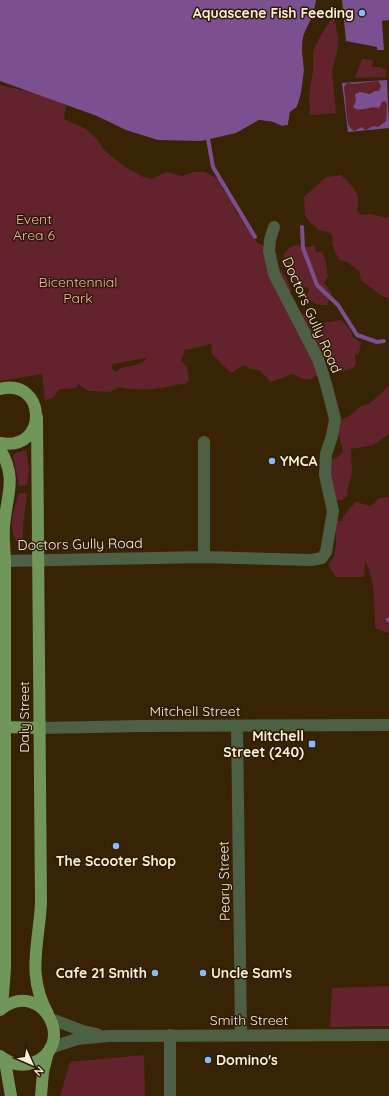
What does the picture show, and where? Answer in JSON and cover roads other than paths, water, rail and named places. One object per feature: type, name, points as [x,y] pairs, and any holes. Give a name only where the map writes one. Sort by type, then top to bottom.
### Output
[{"type":"main road","name":"Daly Street","points":[[0,389],[15,388],[27,394],[34,405],[37,418],[41,903],[35,964],[40,997],[53,1026],[54,1037],[49,1050]]},
{"type":"main road","points":[[0,442],[8,444],[25,438],[34,427],[37,418]]},
{"type":"main road","name":"Daly Street","points":[[0,449],[5,457],[10,478],[10,489],[4,528],[5,561],[2,727],[5,968],[3,994],[0,1005]]},
{"type":"main road","name":"Mitchell Street","points":[[2,727],[39,728]]},
{"type":"main road","points":[[0,1010],[12,1003],[28,1002],[39,1006],[50,1017]]},
{"type":"main road","points":[[0,1056],[10,1062],[23,1065],[37,1061],[49,1050]]},
{"type":"main road","points":[[41,1096],[43,1072],[49,1050]]},
{"type":"main road","points":[[0,1056],[6,1067],[11,1096]]},
{"type":"street","name":"Doctors Gully Road","points":[[5,561],[204,557],[311,560],[322,558],[326,552],[333,511],[325,475],[326,454],[332,436],[335,419],[318,359],[274,274],[269,252],[270,240],[274,227]]},
{"type":"street","points":[[204,442],[204,557]]},
{"type":"street","name":"Mitchell Street","points":[[39,728],[389,725]]},
{"type":"street","name":"Peary Street","points":[[237,726],[241,1035]]},
{"type":"street","name":"Smith Street","points":[[50,1017],[83,1031],[108,1036]]},
{"type":"street","points":[[170,1035],[170,1096]]},
{"type":"street","name":"Smith Street","points":[[49,1050],[77,1039],[108,1036],[389,1035]]},
{"type":"waterway","points":[[208,139],[213,167],[255,237]]},
{"type":"waterway","points":[[302,227],[303,248],[317,285],[338,305],[357,335],[377,342],[384,341]]},
{"type":"place","name":"Aquascene Fish Feeding","points":[[362,13]]},
{"type":"place","name":"YMCA","points":[[272,461]]},
{"type":"place","name":"Mitchell Street (240)","points":[[312,744]]},
{"type":"place","name":"The Scooter Shop","points":[[116,846]]},
{"type":"place","name":"Cafe 21 Smith","points":[[155,973]]},
{"type":"place","name":"Uncle Sam's","points":[[203,973]]},
{"type":"place","name":"Domino's","points":[[208,1060]]},
{"type":"park label","name":"Event Area 6","points":[[34,228]]},
{"type":"park label","name":"Bicentennial Park","points":[[78,290]]}]
